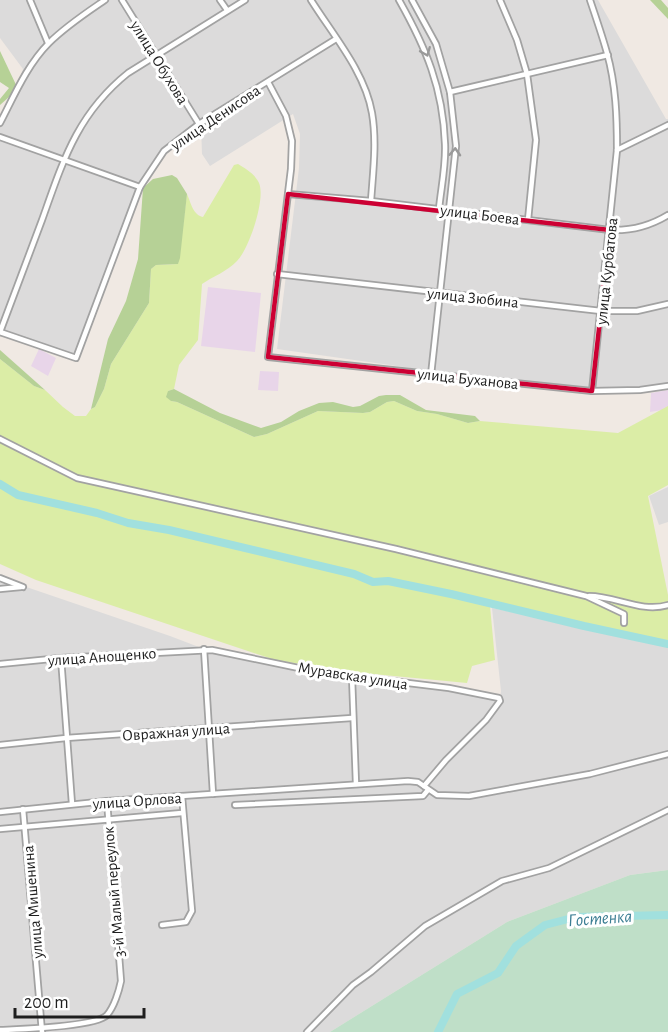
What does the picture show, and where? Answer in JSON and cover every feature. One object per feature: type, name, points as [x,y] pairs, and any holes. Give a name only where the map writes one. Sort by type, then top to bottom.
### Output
[{"type":"street","points":[[30,0],[48,44]]},
{"type":"street","points":[[0,123],[33,63],[48,44],[74,21],[105,0]]},
{"type":"street","name":"улица Обухова","points":[[122,0],[199,124]]},
{"type":"street","points":[[220,0],[227,10]]},
{"type":"street","points":[[0,332],[64,160],[78,130],[95,104],[128,73],[245,0]]},
{"type":"street","points":[[311,0],[353,64],[372,113],[374,144],[371,201]]},
{"type":"street","points":[[399,0],[425,49],[440,94],[446,146],[439,209]]},
{"type":"street","points":[[412,0],[435,44],[450,92],[456,146],[431,375]]},
{"type":"street","points":[[500,0],[517,40],[527,74],[536,140],[528,220]]},
{"type":"street","name":"улица Курбатова","points":[[591,0],[608,55],[617,119],[617,150],[610,230],[592,391]]},
{"type":"street","name":"улица Денисова","points":[[0,332],[76,358],[140,187],[164,151],[199,124],[336,39]]},
{"type":"street","points":[[450,92],[608,55]]},
{"type":"street","points":[[268,82],[286,116],[292,141],[288,194],[277,274]]},
{"type":"street","points":[[617,150],[668,125]]},
{"type":"street","points":[[0,137],[140,187]]},
{"type":"street","name":"улица Боева","points":[[288,194],[371,201],[628,231],[654,224],[668,215]]},
{"type":"street","name":"улица Зюбина","points":[[277,274],[601,311],[637,311],[668,304]]},
{"type":"street","name":"улица Буханова","points":[[277,274],[268,357],[592,391],[640,390],[668,386]]},
{"type":"street","points":[[0,439],[77,478],[396,549],[586,597],[616,600],[651,609],[668,605]]},
{"type":"street","points":[[0,578],[23,587],[0,589]]},
{"type":"street","points":[[586,597],[624,614],[624,623]]},
{"type":"street","points":[[204,649],[213,794]]},
{"type":"street","name":"улица Анощенко","points":[[0,664],[204,649]]},
{"type":"street","name":"Муравская улица","points":[[204,649],[352,677],[449,688],[499,698],[500,701],[486,720],[446,760],[426,788]]},
{"type":"street","points":[[61,658],[72,804]]},
{"type":"street","points":[[352,677],[356,784]]},
{"type":"street","name":"Овражная улица","points":[[0,745],[66,738],[352,718]]},
{"type":"street","name":"улица Орлова","points":[[0,812],[107,801],[408,781],[418,782],[436,795],[469,796],[590,774],[668,754]]},
{"type":"street","points":[[235,805],[423,796],[426,788]]},
{"type":"street","points":[[273,790],[277,803]]},
{"type":"street","points":[[162,925],[182,924],[191,916],[182,796]]},
{"type":"street","name":"3-й Малый переулок","points":[[42,1030],[92,1022],[106,1015],[121,981],[107,801]]},
{"type":"street","name":"улица Мишенина","points":[[23,809],[42,1030]]},
{"type":"street","points":[[306,1032],[353,985],[425,926],[502,881],[549,868],[668,810]]},
{"type":"street","name":"улица Орлова","points":[[0,829],[183,813]]},
{"type":"street","points":[[0,1030],[42,1030]]},
{"type":"highlighted area","points":[[288,194],[610,230],[592,391],[268,357]]},
{"type":"shaded area","points":[[0,0],[598,0],[668,119],[668,386],[595,391],[277,349],[299,168],[300,134],[293,114],[210,166],[202,154],[201,125],[166,151],[142,188],[79,358],[0,331],[0,128],[12,104],[23,69],[0,38]]},
{"type":"shaded area","points":[[208,287],[261,293],[255,352],[201,346]]},
{"type":"shaded area","points":[[39,349],[56,358],[48,376],[31,366]]},
{"type":"shaded area","points":[[260,371],[279,372],[278,391],[258,390]]},
{"type":"shaded area","points":[[668,390],[668,409],[650,412],[651,393]]},
{"type":"shaded area","points":[[668,487],[668,522],[659,525],[649,496]]},
{"type":"shaded area","points":[[0,578],[204,649],[318,672],[500,698],[492,608],[668,644],[668,870],[630,875],[507,922],[330,1032],[0,1032]]},
{"type":"green space","points":[[650,0],[661,0],[668,8],[668,19]]},
{"type":"green space","points":[[0,51],[18,89],[0,105],[0,99],[9,88],[0,82]]},
{"type":"green space","points":[[238,164],[253,174],[261,190],[255,224],[242,255],[237,261],[202,284],[198,340],[179,365],[174,389],[168,391],[171,401],[254,437],[267,434],[318,411],[363,413],[394,401],[417,411],[468,423],[480,421],[618,433],[668,406],[668,485],[648,496],[668,595],[668,642],[490,606],[495,660],[472,666],[467,683],[352,672],[275,660],[36,580],[0,564],[0,359],[34,386],[45,390],[75,416],[86,416],[95,407],[104,389],[111,364],[149,303],[151,269],[156,265],[178,264],[187,194],[195,211],[203,217],[234,165]]},
{"type":"green space","points":[[172,175],[177,178],[187,194],[178,264],[156,265],[151,269],[149,303],[111,364],[104,389],[95,407],[91,409],[108,339],[126,301],[138,259],[143,188],[153,179]]},
{"type":"green space","points":[[0,350],[45,390],[34,386],[0,359]]},
{"type":"green space","points":[[174,389],[220,413],[261,428],[281,422],[319,403],[333,402],[353,407],[386,395],[400,395],[426,410],[475,416],[480,421],[468,423],[417,411],[394,401],[363,413],[318,411],[267,434],[254,437],[171,401],[166,397],[168,391]]},
{"type":"green space","points":[[668,870],[668,1032],[330,1032],[507,922],[630,875]]},
{"type":"waterway","points":[[0,484],[18,495],[97,513],[128,523],[169,530],[354,574],[373,582],[388,581],[451,594],[668,644]]},
{"type":"waterway","name":"Гостенка","points":[[438,1032],[457,994],[498,973],[516,946],[545,925],[576,917],[668,915]]}]
